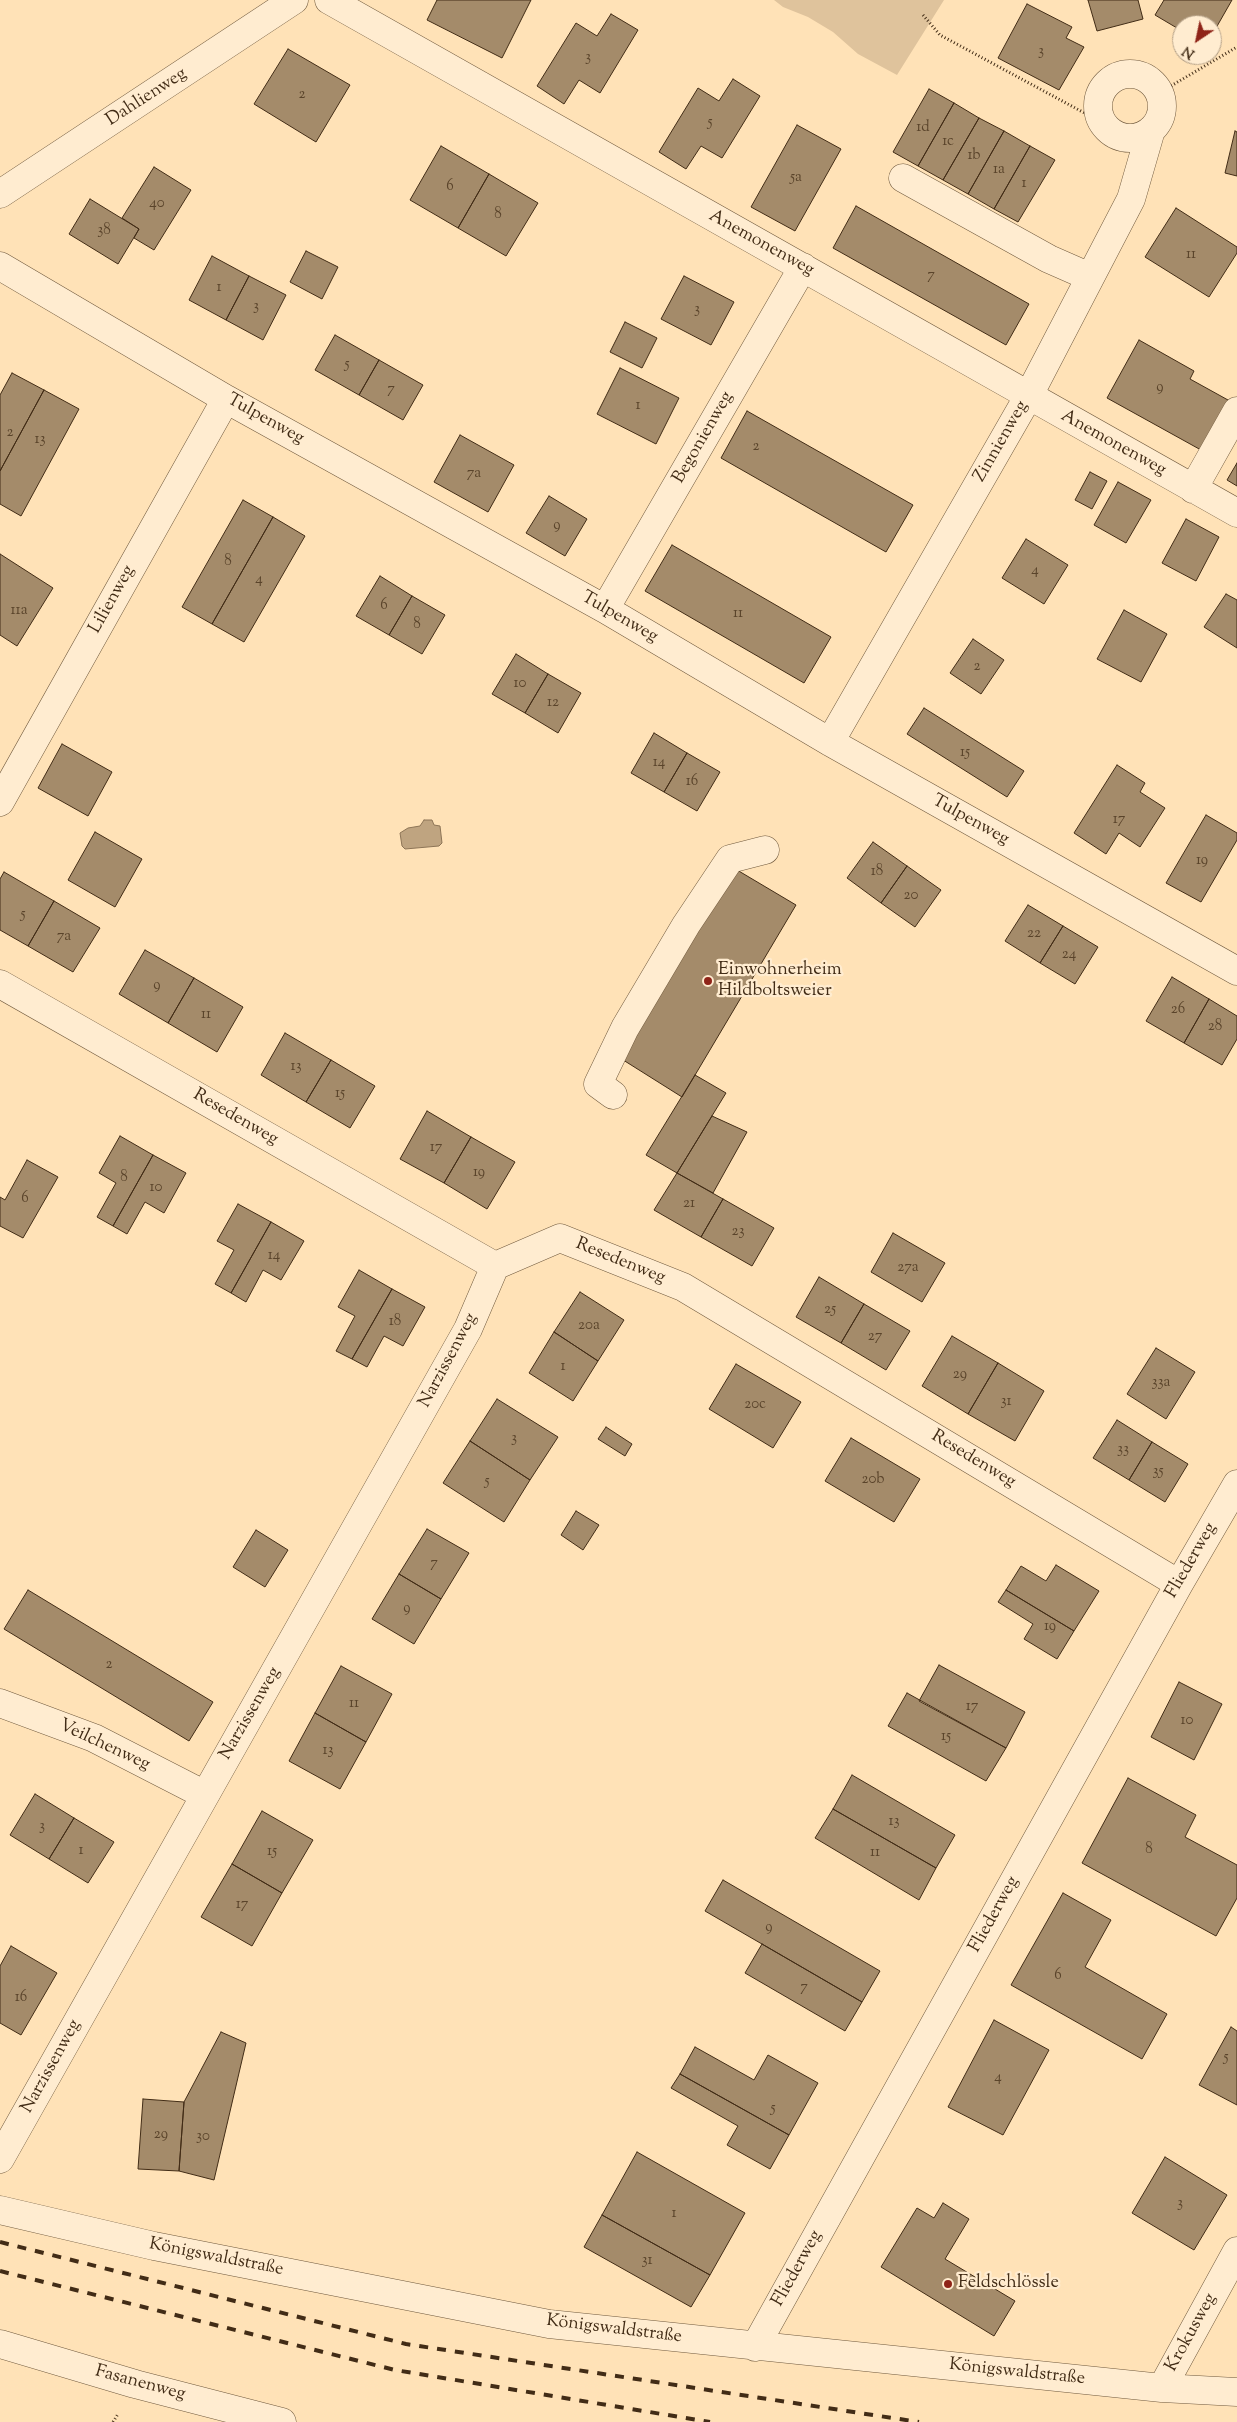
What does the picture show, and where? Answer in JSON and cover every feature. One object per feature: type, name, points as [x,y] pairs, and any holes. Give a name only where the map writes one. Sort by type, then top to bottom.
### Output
[{"type":"street","name":"Dahlienweg","points":[[0,194],[294,0]]},
{"type":"street","name":"Anemonenweg","points":[[329,0],[1028,397],[1237,513]]},
{"type":"street","points":[[1136,74],[1154,84],[1159,93],[1161,113],[1151,130],[1142,136],[1125,137],[1110,131],[1103,123],[1098,101],[1102,91],[1116,77],[1136,74]]},
{"type":"street","name":"Zinnienweg","points":[[830,742],[1028,397],[1131,199],[1151,130]]},
{"type":"street","points":[[903,178],[1049,259],[1090,278]]},
{"type":"street","name":"Tulpenweg","points":[[0,266],[226,399],[605,609],[830,742],[1237,971]]},
{"type":"street","name":"Begonienweg","points":[[605,609],[803,268]]},
{"type":"street","name":"Lilienweg","points":[[0,802],[226,399]]},
{"type":"street","points":[[1193,489],[1237,412]]},
{"type":"street","points":[[613,1095],[598,1084],[626,1028],[686,925],[730,859],[765,850]]},
{"type":"street","name":"Resedenweg","points":[[0,984],[495,1266],[560,1238],[683,1287],[1179,1584]]},
{"type":"street","name":"Narzissenweg","points":[[0,2159],[468,1329],[495,1266]]},
{"type":"street","name":"Fliederweg","points":[[755,2347],[1179,1584],[1237,1484]]},
{"type":"street","name":"Veilchenweg","points":[[0,1703],[94,1738],[205,1795]]},
{"type":"street","name":"Königswaldstraße","points":[[0,2210],[154,2246],[549,2324],[1162,2388],[1237,2392]]},
{"type":"street","name":"Krokusweg","points":[[1162,2388],[1237,2251]]},
{"type":"street","name":"Fasanenweg","points":[[0,2344],[135,2384],[282,2422]]},
{"type":"path","points":[[923,15],[940,35],[1103,123]]},
{"type":"path","points":[[1159,93],[1237,47]]},
{"type":"shaded area","points":[[774,0],[944,0],[897,75],[858,54],[833,32],[808,17],[783,7]]},
{"type":"shaded area","points":[[424,820],[432,820],[434,825],[440,826],[442,843],[439,846],[405,849],[402,846],[400,833],[408,828],[420,826]]},
{"type":"building","points":[[437,0],[531,0],[502,58],[427,20]]},
{"type":"building","points":[[1088,0],[1138,0],[1143,19],[1097,31]]},
{"type":"building","points":[[1164,0],[1232,0],[1222,18],[1222,15],[1172,15],[1172,25],[1155,15]]},
{"type":"building","points":[[1027,4],[1072,27],[1066,38],[1084,47],[1059,90],[998,58]]},
{"type":"building","points":[[611,14],[638,30],[600,93],[579,80],[564,104],[537,86],[576,23],[597,36]]},
{"type":"building","points":[[288,49],[350,85],[316,142],[254,104]]},
{"type":"building","points":[[733,79],[760,96],[722,158],[701,146],[686,169],[659,152],[698,88],[719,101]]},
{"type":"building","points":[[929,89],[954,103],[918,166],[893,152]]},
{"type":"building","points":[[954,103],[979,118],[943,180],[918,166]]},
{"type":"building","points":[[979,118],[1004,131],[968,194],[943,180]]},
{"type":"building","points":[[797,125],[841,149],[795,231],[751,207]]},
{"type":"building","points":[[1004,131],[1030,146],[994,209],[968,194]]},
{"type":"building","points":[[1235,131],[1237,132],[1237,176],[1225,173]]},
{"type":"building","points":[[441,146],[489,174],[458,228],[410,200]]},
{"type":"building","points":[[1030,146],[1055,160],[1018,222],[994,209]]},
{"type":"building","points":[[154,167],[191,190],[154,250],[134,238],[139,229],[122,218]]},
{"type":"building","points":[[489,174],[538,203],[506,256],[458,228]]},
{"type":"building","points":[[90,199],[139,229],[118,264],[69,234]]},
{"type":"building","points":[[856,206],[1029,304],[1006,345],[833,248]]},
{"type":"building","points":[[1176,208],[1237,247],[1237,253],[1209,297],[1145,257]]},
{"type":"building","points":[[306,251],[338,267],[322,299],[290,282]]},
{"type":"building","points":[[212,256],[249,276],[226,320],[189,300]]},
{"type":"building","points":[[249,276],[286,295],[263,340],[226,320]]},
{"type":"building","points":[[684,276],[734,302],[711,345],[661,319]]},
{"type":"building","points":[[625,322],[657,338],[642,368],[610,352]]},
{"type":"building","points":[[335,335],[379,360],[359,395],[315,370]]},
{"type":"building","points":[[1139,340],[1194,371],[1190,379],[1228,400],[1201,450],[1107,398]]},
{"type":"building","points":[[379,360],[423,385],[403,420],[359,395]]},
{"type":"building","points":[[620,368],[679,398],[656,444],[597,414]]},
{"type":"building","points":[[12,373],[44,390],[0,471],[0,395]]},
{"type":"building","points":[[44,390],[79,409],[21,516],[0,504],[0,471]]},
{"type":"building","points":[[747,411],[913,505],[886,552],[721,458]]},
{"type":"building","points":[[460,435],[514,465],[488,512],[434,482]]},
{"type":"building","points":[[1237,463],[1237,486],[1227,480]]},
{"type":"building","points":[[1090,472],[1107,481],[1092,509],[1075,500]]},
{"type":"building","points":[[1118,482],[1151,500],[1126,543],[1094,525]]},
{"type":"building","points":[[549,496],[587,519],[565,556],[526,533]]},
{"type":"building","points":[[243,500],[273,517],[212,624],[182,607]]},
{"type":"building","points":[[273,517],[305,536],[244,642],[212,624]]},
{"type":"building","points":[[1186,519],[1219,537],[1196,581],[1162,563]]},
{"type":"building","points":[[1026,539],[1068,565],[1044,604],[1002,578]]},
{"type":"building","points":[[672,545],[831,637],[804,683],[645,591]]},
{"type":"building","points":[[0,554],[53,588],[17,646],[0,635]]},
{"type":"building","points":[[380,576],[412,596],[389,635],[356,616]]},
{"type":"building","points":[[1226,594],[1237,600],[1237,648],[1204,627]]},
{"type":"building","points":[[412,596],[445,615],[422,654],[389,635]]},
{"type":"building","points":[[1124,610],[1167,634],[1141,682],[1097,659]]},
{"type":"building","points":[[973,639],[1004,660],[981,694],[950,673]]},
{"type":"building","points":[[516,654],[548,674],[525,713],[492,694]]},
{"type":"building","points":[[548,674],[581,693],[558,733],[525,713]]},
{"type":"building","points":[[924,708],[1024,771],[1007,797],[907,734]]},
{"type":"building","points":[[654,733],[687,753],[664,792],[631,773]]},
{"type":"building","points":[[62,744],[112,772],[88,816],[38,788]]},
{"type":"building","points":[[687,753],[720,772],[697,811],[664,792]]},
{"type":"building","points":[[1117,765],[1145,783],[1140,792],[1165,808],[1140,847],[1119,833],[1106,854],[1074,833]]},
{"type":"building","points":[[1206,815],[1237,833],[1237,840],[1201,902],[1166,883]]},
{"type":"building","points":[[95,832],[142,859],[115,907],[68,880]]},
{"type":"building","points":[[873,842],[907,866],[881,903],[847,878]]},
{"type":"building","points":[[907,866],[941,890],[915,927],[881,903]]},
{"type":"building","name":"Einwohnerheim Hildboltsweier","points":[[732,867],[796,905],[682,1097],[620,1058]]},
{"type":"building","points":[[4,872],[54,901],[28,946],[0,930],[0,879]]},
{"type":"building","points":[[54,901],[100,928],[73,972],[28,946]]},
{"type":"building","points":[[1028,905],[1063,926],[1040,963],[1005,941]]},
{"type":"building","points":[[1063,926],[1098,947],[1075,984],[1040,963]]},
{"type":"building","points":[[145,950],[194,978],[168,1023],[119,994]]},
{"type":"building","points":[[1172,977],[1209,999],[1184,1043],[1146,1021]]},
{"type":"building","points":[[194,978],[243,1007],[217,1052],[168,1023]]},
{"type":"building","points":[[1209,999],[1237,1016],[1237,1039],[1222,1065],[1184,1043]]},
{"type":"building","points":[[285,1033],[331,1060],[306,1102],[261,1075]]},
{"type":"building","points":[[331,1060],[375,1086],[350,1128],[306,1102]]},
{"type":"building","points":[[695,1075],[726,1093],[677,1173],[646,1155]]},
{"type":"building","points":[[427,1111],[471,1137],[444,1183],[400,1159]]},
{"type":"building","points":[[712,1116],[747,1132],[713,1193],[677,1173]]},
{"type":"building","points":[[120,1136],[153,1155],[113,1226],[97,1217],[116,1183],[99,1173]]},
{"type":"building","points":[[471,1137],[515,1162],[487,1209],[444,1183]]},
{"type":"building","points":[[153,1155],[186,1173],[164,1213],[145,1202],[127,1234],[113,1226]]},
{"type":"building","points":[[27,1160],[58,1177],[23,1238],[0,1226],[0,1197],[5,1200]]},
{"type":"building","points":[[677,1173],[723,1199],[701,1237],[654,1210]]},
{"type":"building","points":[[723,1199],[774,1228],[752,1266],[701,1237]]},
{"type":"building","points":[[238,1204],[271,1222],[231,1293],[215,1284],[234,1250],[217,1241]]},
{"type":"building","points":[[271,1222],[304,1241],[281,1280],[263,1270],[246,1302],[231,1293]]},
{"type":"building","points":[[893,1233],[945,1263],[922,1302],[871,1272]]},
{"type":"building","points":[[359,1270],[392,1289],[352,1359],[336,1351],[355,1316],[338,1307]]},
{"type":"building","points":[[819,1277],[864,1304],[841,1343],[796,1317]]},
{"type":"building","points":[[392,1289],[425,1307],[403,1346],[384,1336],[367,1367],[352,1359]]},
{"type":"building","points":[[580,1292],[624,1320],[598,1361],[554,1332]]},
{"type":"building","points":[[864,1304],[910,1331],[886,1370],[841,1343]]},
{"type":"building","points":[[554,1332],[598,1361],[573,1401],[529,1373]]},
{"type":"building","points":[[952,1336],[998,1363],[968,1414],[922,1386]]},
{"type":"building","points":[[1156,1348],[1195,1372],[1166,1419],[1127,1394]]},
{"type":"building","points":[[998,1363],[1044,1391],[1015,1441],[968,1414]]},
{"type":"building","points":[[736,1364],[801,1402],[773,1448],[709,1409]]},
{"type":"building","points":[[497,1399],[558,1437],[530,1480],[470,1441]]},
{"type":"building","points":[[1117,1420],[1152,1442],[1129,1480],[1093,1458]]},
{"type":"building","points":[[606,1427],[632,1444],[625,1456],[598,1439]]},
{"type":"building","points":[[851,1438],[920,1479],[894,1522],[825,1481]]},
{"type":"building","points":[[470,1441],[530,1480],[504,1522],[443,1483]]},
{"type":"building","points":[[1152,1442],[1188,1464],[1165,1502],[1129,1480]]},
{"type":"building","points":[[576,1511],[599,1525],[583,1550],[561,1535]]},
{"type":"building","points":[[427,1529],[469,1553],[441,1599],[399,1574]]},
{"type":"building","points":[[256,1530],[288,1550],[265,1587],[233,1567]]},
{"type":"building","points":[[1056,1565],[1099,1591],[1074,1631],[1006,1590],[1021,1566],[1046,1581]]},
{"type":"building","points":[[399,1574],[441,1599],[414,1644],[372,1619]]},
{"type":"building","points":[[28,1590],[213,1702],[189,1741],[4,1629]]},
{"type":"building","points":[[1006,1590],[1074,1631],[1057,1659],[1024,1639],[1033,1624],[998,1602]]},
{"type":"building","points":[[939,1665],[1025,1712],[1006,1748],[919,1701]]},
{"type":"building","points":[[341,1666],[392,1694],[366,1742],[315,1713]]},
{"type":"building","points":[[1179,1682],[1222,1704],[1194,1760],[1151,1737]]},
{"type":"building","points":[[907,1693],[1006,1748],[986,1781],[888,1726]]},
{"type":"building","points":[[315,1713],[366,1742],[340,1789],[289,1761]]},
{"type":"building","points":[[852,1775],[955,1835],[936,1868],[833,1809]]},
{"type":"building","points":[[1128,1778],[1196,1815],[1185,1837],[1237,1865],[1237,1898],[1216,1936],[1082,1863]]},
{"type":"building","points":[[35,1794],[74,1818],[49,1859],[10,1835]]},
{"type":"building","points":[[833,1809],[936,1868],[919,1900],[815,1838]]},
{"type":"building","points":[[262,1811],[313,1840],[282,1893],[232,1864]]},
{"type":"building","points":[[74,1818],[114,1842],[88,1883],[49,1859]]},
{"type":"building","points":[[232,1864],[282,1893],[252,1946],[201,1917]]},
{"type":"building","points":[[723,1880],[880,1971],[862,2002],[705,1911]]},
{"type":"building","points":[[1063,1893],[1111,1920],[1085,1967],[1167,2014],[1142,2059],[1011,1985]]},
{"type":"building","points":[[762,1944],[862,2002],[845,2031],[745,1973]]},
{"type":"building","points":[[11,1946],[57,1973],[21,2035],[0,2023],[0,1966]]},
{"type":"building","points":[[994,2020],[1049,2050],[1003,2135],[948,2107]]},
{"type":"building","points":[[1231,2027],[1237,2031],[1237,2105],[1199,2085]]},
{"type":"building","points":[[221,2032],[246,2043],[214,2180],[179,2171],[184,2102]]},
{"type":"building","points":[[695,2047],[754,2080],[768,2055],[818,2083],[789,2135],[680,2074]]},
{"type":"building","points":[[680,2074],[789,2135],[770,2169],[727,2145],[738,2126],[671,2088]]},
{"type":"building","points":[[143,2099],[184,2102],[179,2171],[138,2169]]},
{"type":"building","points":[[637,2152],[745,2213],[710,2275],[602,2215]]},
{"type":"building","points":[[1165,2157],[1227,2195],[1194,2250],[1132,2213]]},
{"type":"building","name":"Feldschlössle","points":[[943,2203],[969,2219],[945,2259],[1015,2301],[994,2336],[881,2267],[917,2208],[934,2218]]},
{"type":"building","points":[[602,2215],[710,2275],[691,2307],[584,2247]]},
{"type":"railway","points":[[0,2242],[406,2344],[919,2422]]},
{"type":"railway","points":[[0,2271],[395,2370],[710,2422]]},
{"type":"place","name":"Einwohnerheim Hildboltsweier","points":[[708,981]]},
{"type":"place","name":"Feldschlössle","points":[[948,2284]]}]
